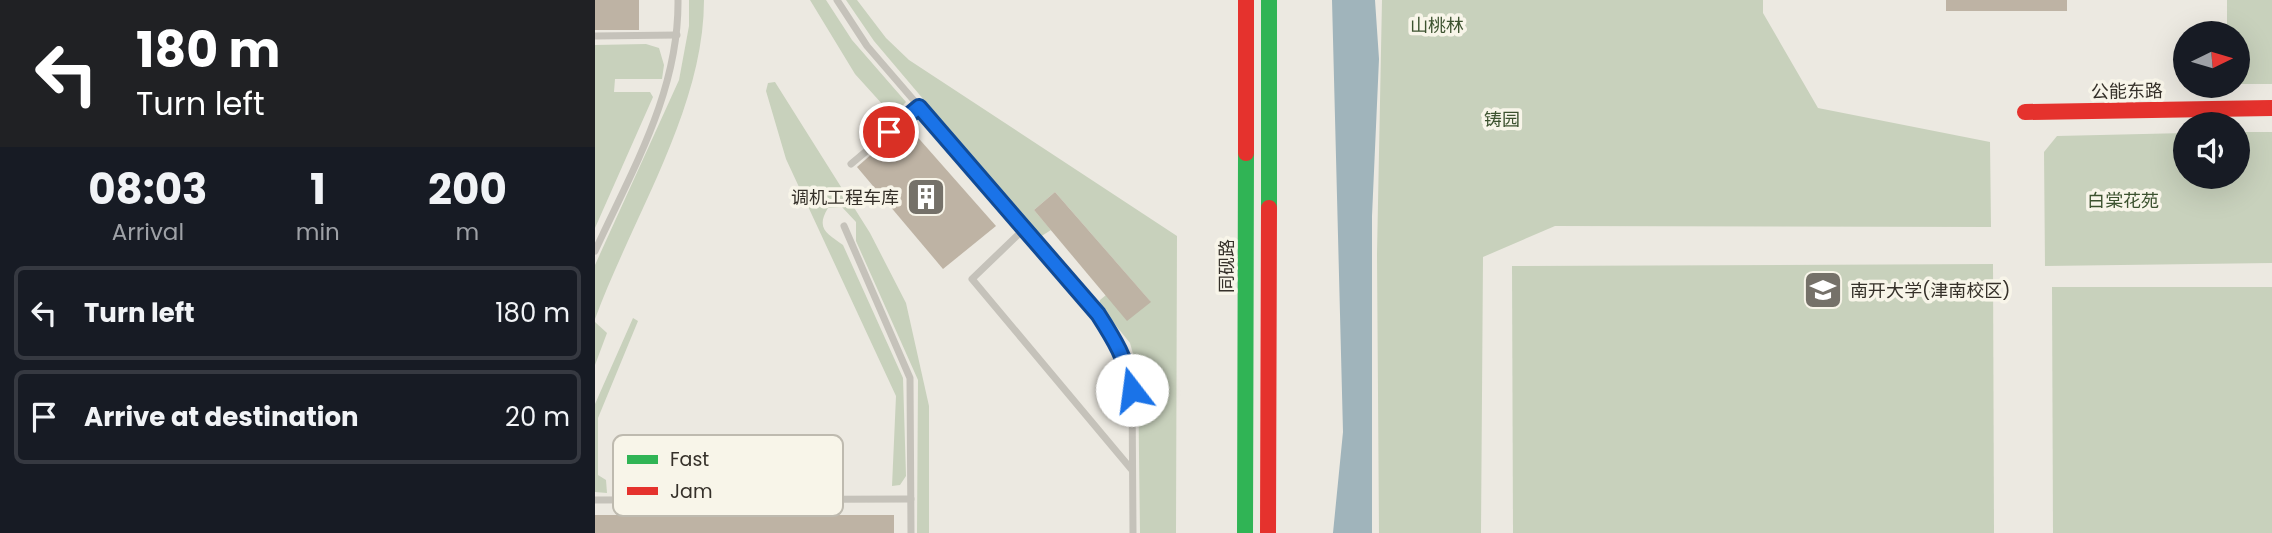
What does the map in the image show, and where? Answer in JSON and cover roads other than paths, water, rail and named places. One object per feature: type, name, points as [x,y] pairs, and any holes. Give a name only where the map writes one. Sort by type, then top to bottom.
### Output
[{"type":"main road","name":"同砚路","points":[[1245,533],[1246,0]]},
{"type":"main road","points":[[1268,533],[1269,0]]},
{"type":"main road","name":"公能东路","points":[[2025,112],[2272,108]]},
{"type":"lane","points":[[595,251],[663,104],[677,35],[678,0]]},
{"type":"lane","points":[[837,0],[867,46],[1098,314],[1118,344],[1129,369],[1132,390],[1133,533]]},
{"type":"lane","points":[[595,36],[677,35]]},
{"type":"lane","points":[[851,164],[919,107]]},
{"type":"lane","points":[[844,226],[910,378],[911,533]]},
{"type":"lane","points":[[1024,229],[972,279],[1133,471]]},
{"type":"lane","points":[[843,499],[911,499]]},
{"type":"lane","points":[[595,500],[613,500]]},
{"type":"place","name":"调机工程车库","points":[[926,197]]},
{"type":"place","name":"南开大学(津南校区)","points":[[1823,290]]},
{"type":"park label","name":"山桃林","points":[[1437,25]]},
{"type":"park label","name":"铸园","points":[[1502,119]]},
{"type":"park label","name":"白棠花苑","points":[[2123,200]]}]
